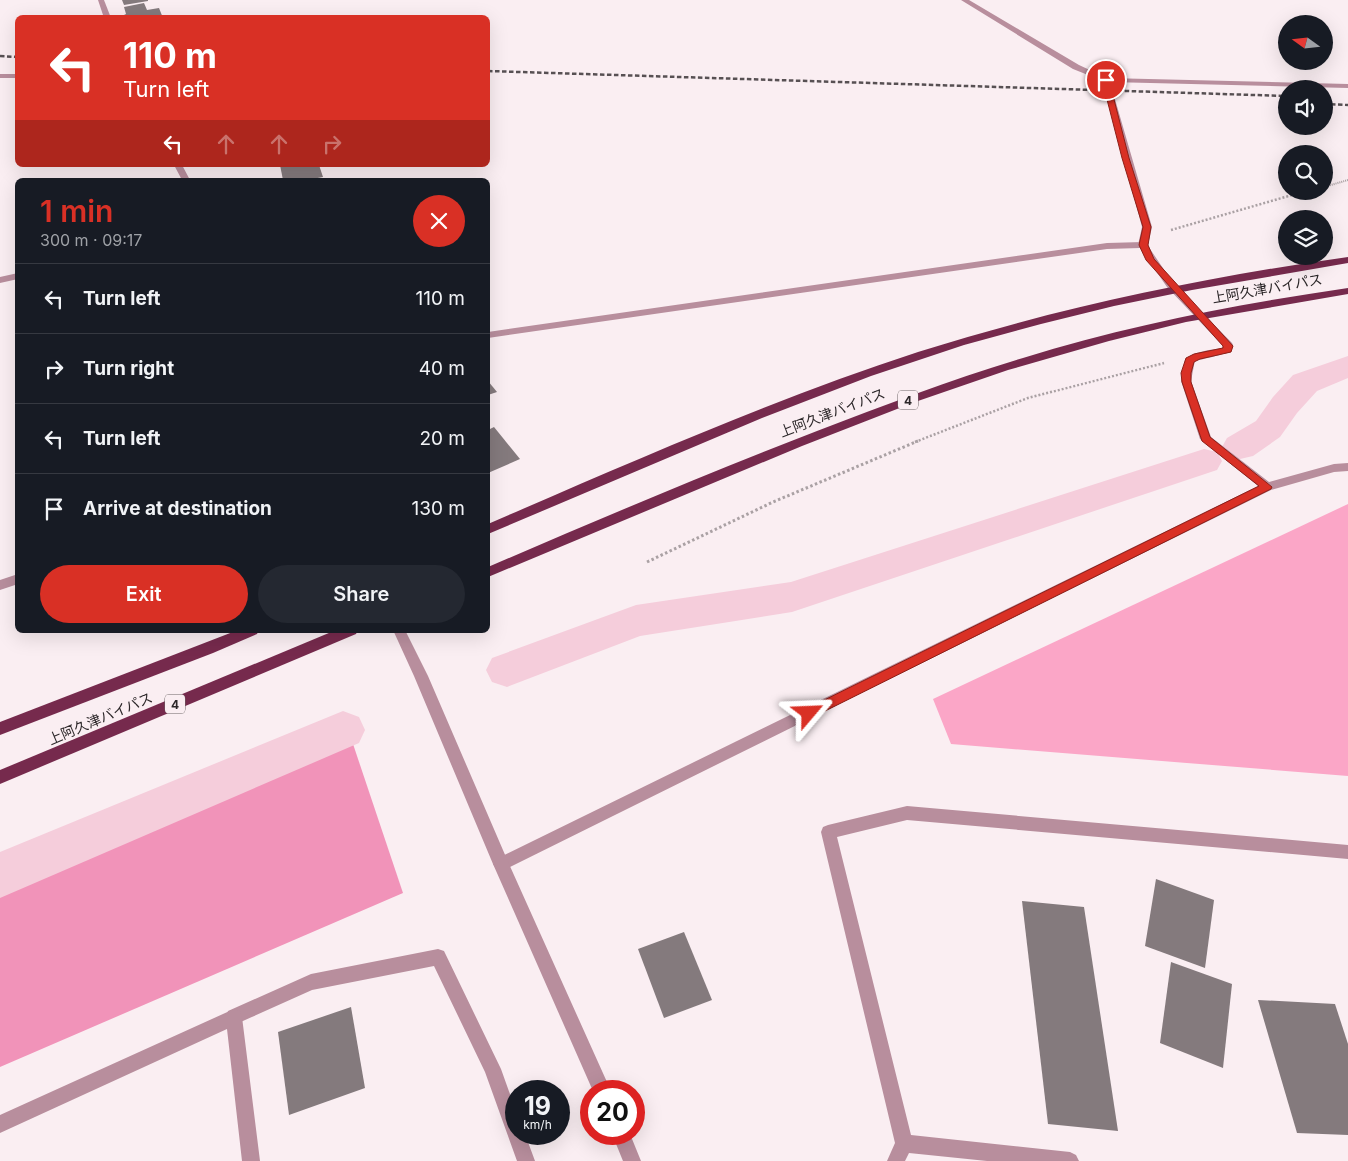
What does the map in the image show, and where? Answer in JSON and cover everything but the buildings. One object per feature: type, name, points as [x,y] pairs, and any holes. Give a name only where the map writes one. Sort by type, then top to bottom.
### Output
[{"type":"highway","name":"上阿久津バイパス","points":[[490,528],[714,431],[904,361],[1097,306],[1175,290],[1348,260]]},
{"type":"highway","name":"上阿久津バイパス","points":[[490,571],[746,463],[938,389],[1028,359],[1200,316],[1348,291]]},
{"type":"highway","name":"上阿久津バイパス","points":[[0,728],[208,649],[245,633]]},
{"type":"highway","name":"上阿久津バイパス","points":[[0,777],[343,633]]},
{"type":"street","points":[[101,0],[107,15]]},
{"type":"street","points":[[964,0],[1076,67],[1106,80],[1348,86]]},
{"type":"street","points":[[0,76],[15,76]]},
{"type":"street","points":[[1106,80],[1126,158],[1147,227],[1144,245],[1150,260],[1175,290],[1228,346],[1227,350],[1198,356],[1190,360],[1186,373],[1186,382],[1206,439],[1267,487]]},
{"type":"street","points":[[490,335],[1106,246],[1144,245]]},
{"type":"street","points":[[0,280],[15,277]]},
{"type":"street","points":[[501,864],[1267,487],[1334,468],[1348,467]]},
{"type":"street","points":[[0,584],[15,580]]},
{"type":"street","points":[[400,633],[421,676],[501,864],[597,1080]]},
{"type":"street","points":[[896,1161],[904,1143],[828,832],[906,813],[1348,852]]},
{"type":"street","points":[[0,1124],[311,982],[438,957],[492,1069],[526,1161]]},
{"type":"street","points":[[234,1017],[251,1161]]},
{"type":"street","points":[[904,1143],[1070,1161]]},
{"type":"street","points":[[625,1145],[632,1161]]},
{"type":"path","points":[[1333,184],[1348,180]]},
{"type":"path","points":[[1190,226],[1278,200]]},
{"type":"path","points":[[647,562],[773,502],[969,420],[1028,398],[1159,364],[1190,360]]},
{"type":"shaded area","points":[[1348,504],[1348,776],[951,744],[933,699]]},
{"type":"shaded area","points":[[352,741],[403,893],[0,1067],[0,890]]},
{"type":"waterway","points":[[1240,447],[1268,429],[1285,405],[1305,383],[1348,366]]},
{"type":"waterway","points":[[507,670],[636,621],[792,597],[1204,461]]},
{"type":"waterway","points":[[0,875],[343,730]]},
{"type":"railway","points":[[0,56],[15,57]]},
{"type":"railway","points":[[490,71],[1278,96]]},
{"type":"railway","points":[[1333,104],[1348,105]]},
{"type":"route","points":[[809,713],[1267,487],[1206,439],[1186,382],[1186,373],[1190,360],[1198,356],[1227,350],[1228,346],[1175,290],[1150,260],[1144,245],[1147,227],[1126,158],[1112,97],[1106,80]]}]
